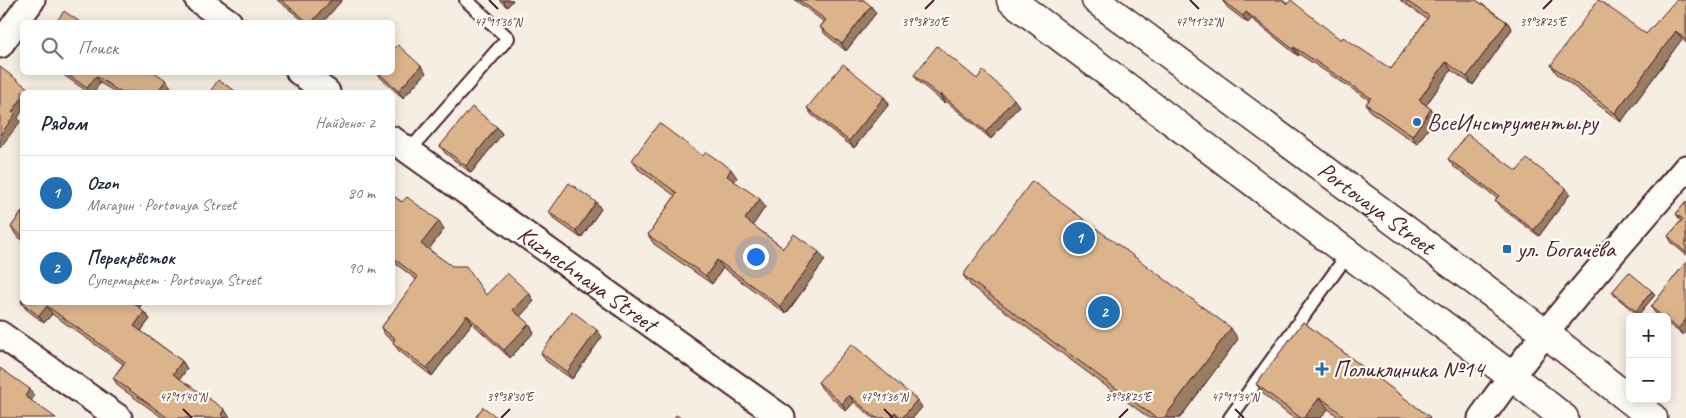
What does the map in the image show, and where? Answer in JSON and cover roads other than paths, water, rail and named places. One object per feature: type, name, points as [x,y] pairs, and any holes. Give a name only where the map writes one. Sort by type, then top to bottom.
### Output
[{"type":"main road","points":[[1011,0],[1511,376],[1564,418]]},
{"type":"main road","name":"Portovaya Street","points":[[1096,0],[1545,333],[1653,418]]},
{"type":"street","points":[[0,45],[32,0]]},
{"type":"street","points":[[198,0],[226,20]]},
{"type":"street","points":[[303,75],[324,90]]},
{"type":"street","name":"Kuznechnaya Street","points":[[401,145],[782,418]]},
{"type":"street","points":[[1481,418],[1545,333],[1686,168]]},
{"type":"street","points":[[0,334],[119,418]]},
{"type":"lane","points":[[401,145],[508,38],[466,0]]},
{"type":"lane","points":[[1230,418],[1348,254]]},
{"type":"place","name":"ВсеИнструменты.ру","points":[[1417,122]]},
{"type":"place","name":"Ozon","points":[[1079,238]]},
{"type":"place","name":"ул. Богачёва","points":[[1507,249]]},
{"type":"place","name":"Перекрёсток","points":[[1104,312]]},
{"type":"place","name":"Поликлиника №14","points":[[1322,369]]}]
